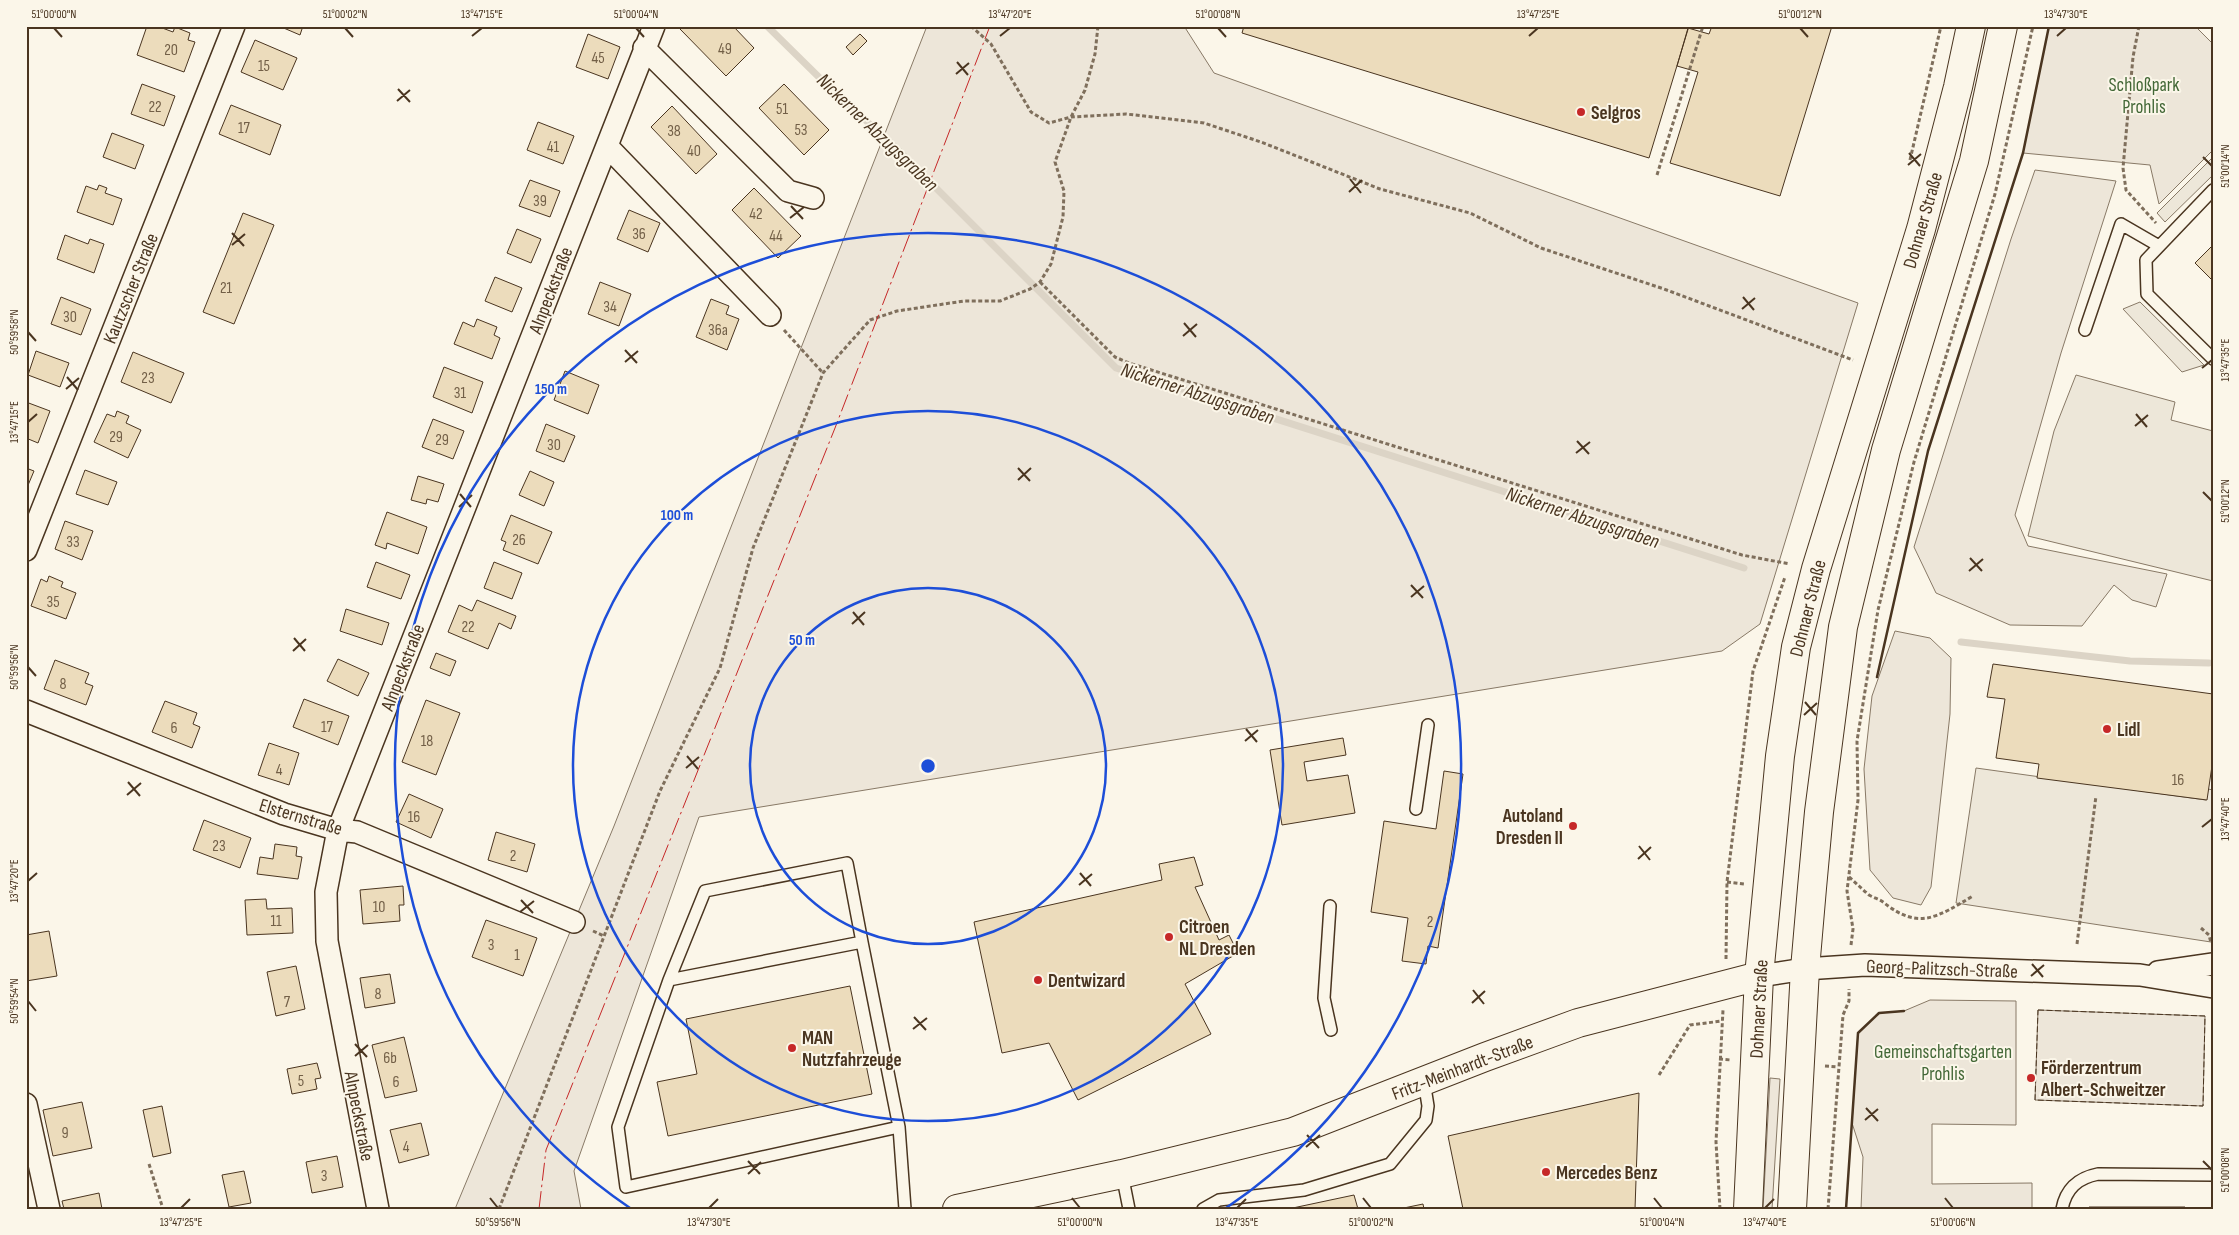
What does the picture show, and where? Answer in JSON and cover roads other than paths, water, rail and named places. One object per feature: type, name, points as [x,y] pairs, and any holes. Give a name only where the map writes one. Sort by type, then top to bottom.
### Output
[{"type":"main road","name":"Dohnaer Straße","points":[[1748,1209],[1759,976],[1780,756],[1796,647],[1816,569],[1920,229],[1958,87],[1971,26]]},
{"type":"main road","name":"Dohnaer Straße","points":[[1792,1209],[1805,969],[1819,812],[1843,627],[1886,450],[1974,162],[2004,26]]},
{"type":"main road","name":"Fritz-Meinhardt-Straße","points":[[957,1209],[1122,1174],[1293,1132],[1578,1023],[1759,976]]},
{"type":"street","name":"Kautzscher Straße","points":[[26,550],[234,26]]},
{"type":"street","name":"Alnpeckstraße","points":[[378,1209],[327,941],[326,892],[338,830],[654,26]]},
{"type":"street","points":[[644,48],[788,191],[813,198]]},
{"type":"street","points":[[607,146],[770,315]]},
{"type":"street","name":"Elsternstraße","points":[[26,711],[284,814],[338,830],[357,832],[574,922]]},
{"type":"street","name":"Georg-Palitzsch-Straße","points":[[2140,975],[2213,964]]},
{"type":"street","name":"Georg-Palitzsch-Straße","points":[[1805,969],[1850,965],[2140,975],[2213,987]]},
{"type":"street","name":"Fritz-Meinhardt-Straße","points":[[1759,976],[1805,969]]},
{"type":"street","points":[[26,1104],[48,1209]]},
{"type":"lane","points":[[2213,190],[2146,260],[2147,294],[2213,359]]},
{"type":"lane","points":[[2085,330],[2121,224],[2159,246]]},
{"type":"lane","points":[[1416,809],[1428,725]]},
{"type":"lane","points":[[899,1127],[626,1187],[618,1127],[669,980],[705,891],[847,863],[899,1127],[905,1209]]},
{"type":"lane","points":[[1330,906],[1324,998],[1331,1030]]},
{"type":"lane","points":[[669,980],[862,942]]},
{"type":"lane","points":[[1203,1209],[1220,1200],[1304,1190],[1390,1164],[1426,1120],[1428,1106],[1424,1081]]},
{"type":"lane","points":[[1122,1174],[1129,1209]]},
{"type":"lane","points":[[2062,1209],[2065,1196],[2070,1188],[2088,1176],[2098,1174],[2213,1175]]},
{"type":"waterway","name":"Nickerner Abzugsgraben","points":[[767,26],[832,90],[894,146],[1116,368],[1744,568]]},
{"type":"waterway","points":[[1961,642],[2130,661],[2209,663]]},
{"type":"place","name":"Selgros","points":[[1581,112]]},
{"type":"place","name":"Lidl","points":[[2107,729]]},
{"type":"place","name":"Autoland Dresden II","points":[[1573,826]]},
{"type":"place","name":"Citroen NL Dresden","points":[[1169,937]]},
{"type":"place","name":"Dentwizard","points":[[1038,980]]},
{"type":"place","name":"MAN Nutzfahrzeuge","points":[[792,1048]]},
{"type":"place","name":"Förderzentrum Albert-Schweitzer","points":[[2031,1078]]},
{"type":"place","name":"Mercedes Benz","points":[[1546,1172]]},
{"type":"park label","name":"Schloßpark Prohlis","points":[[2144,95]]},
{"type":"park label","name":"Gemeinschaftsgarten Prohlis","points":[[1943,1062]]}]
